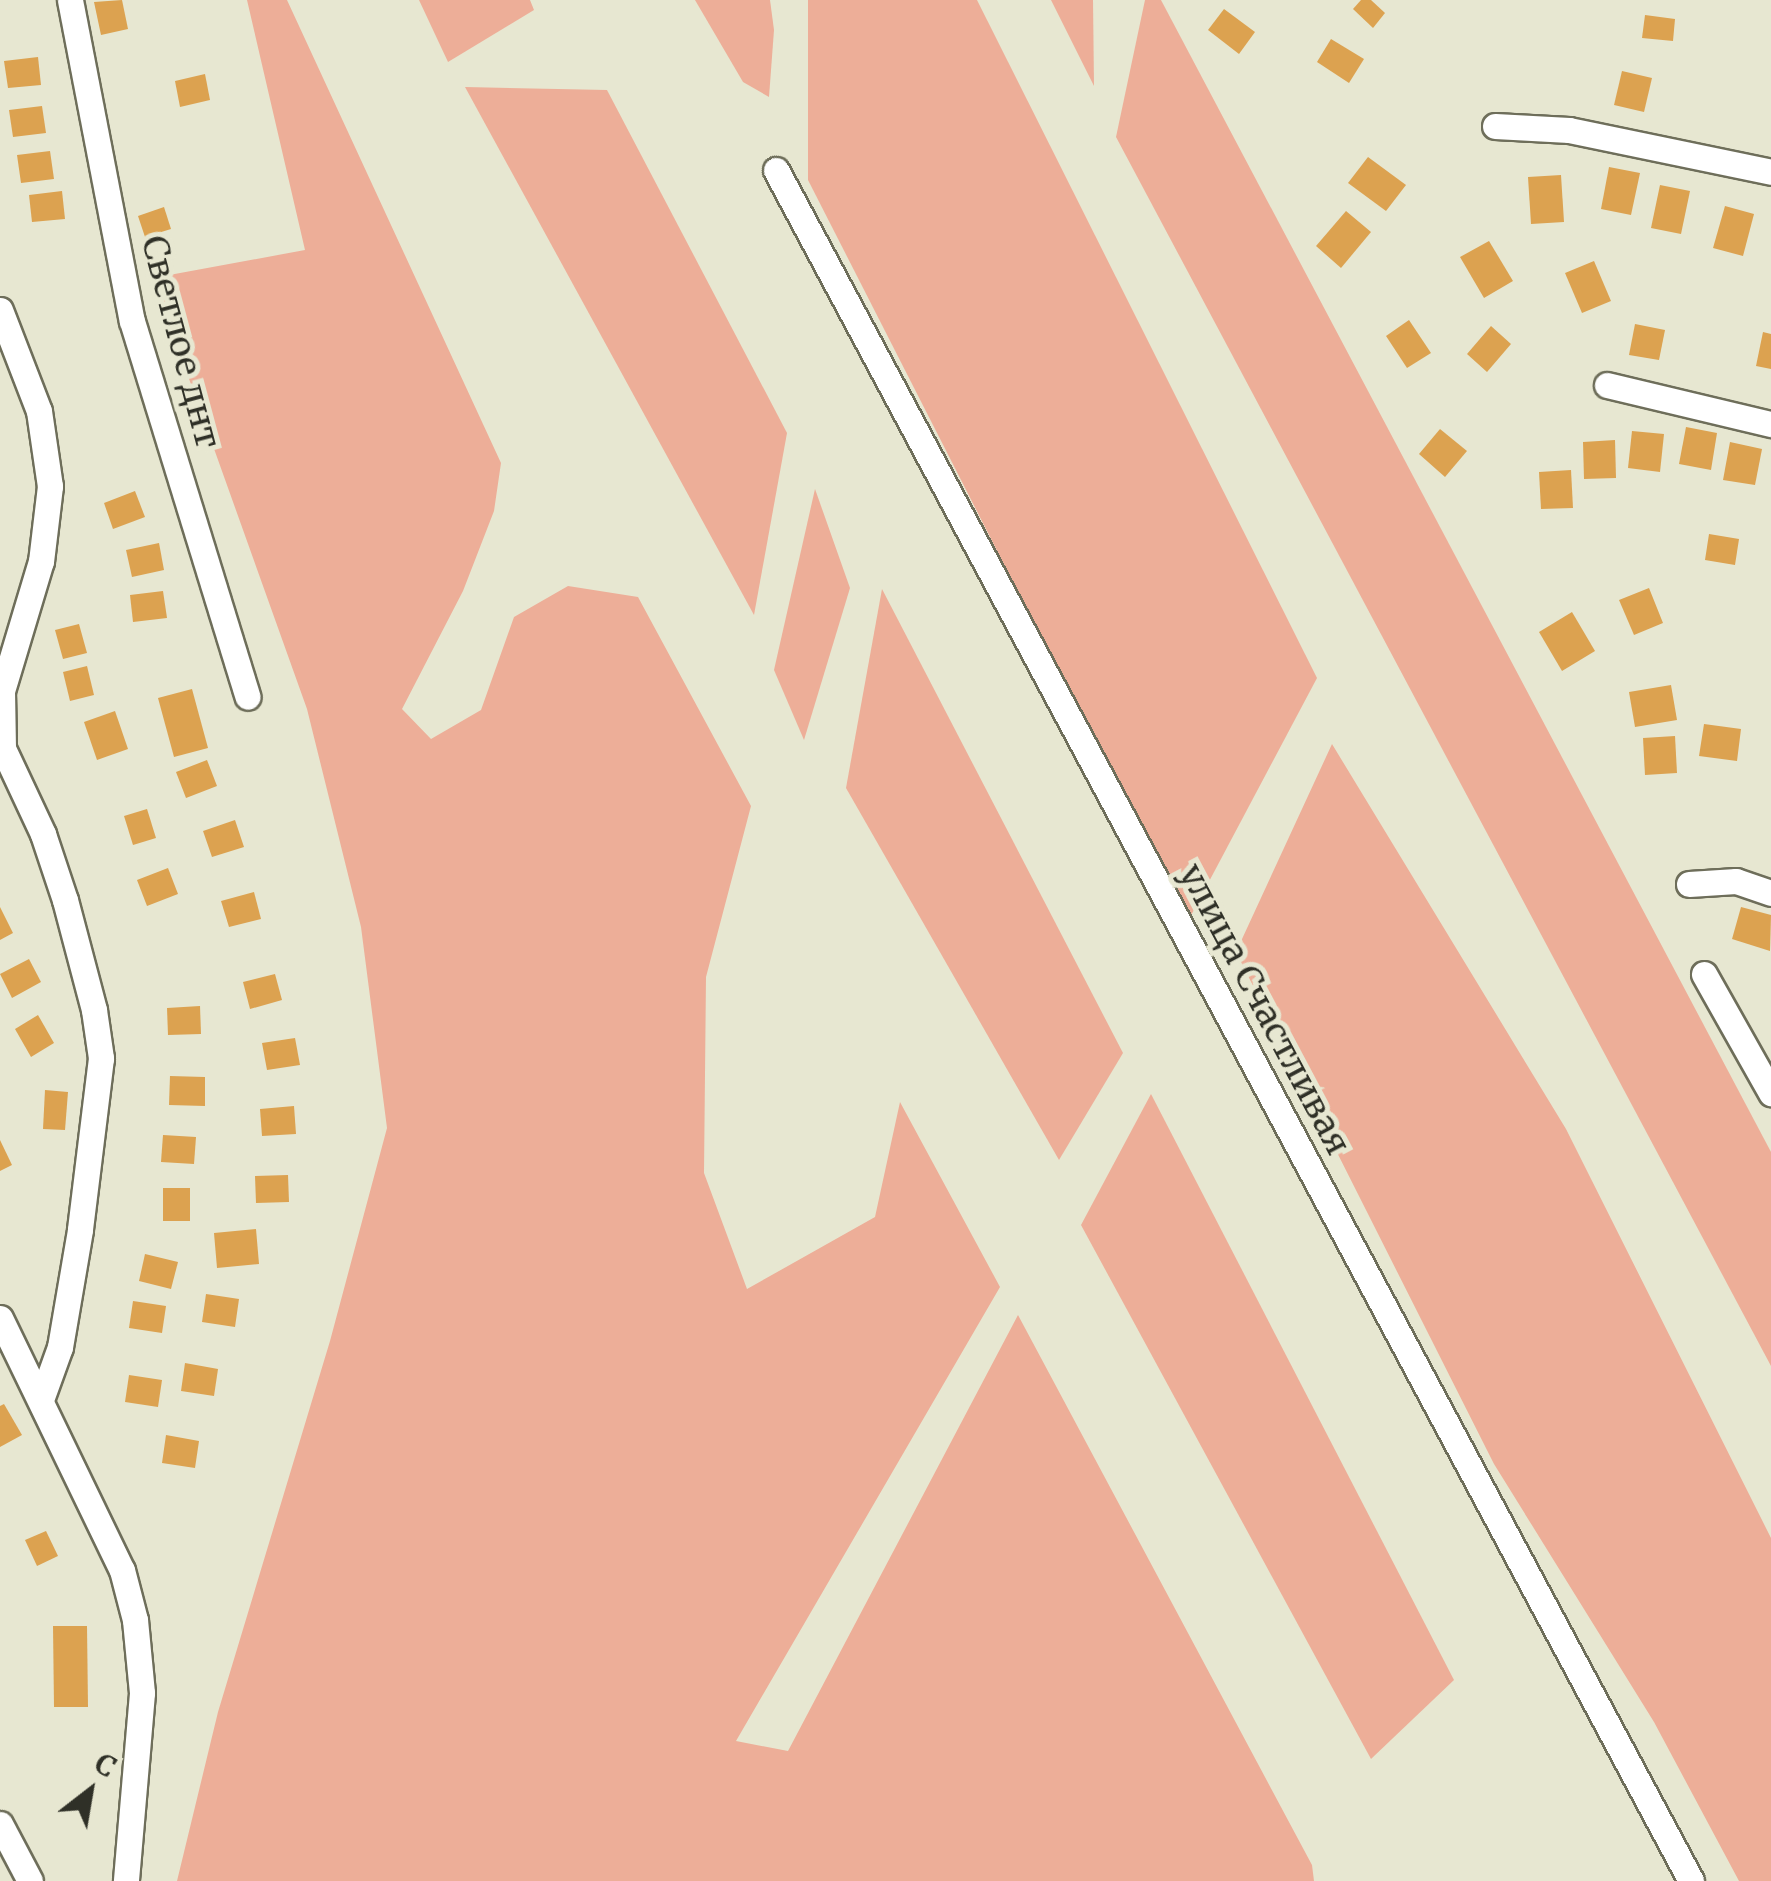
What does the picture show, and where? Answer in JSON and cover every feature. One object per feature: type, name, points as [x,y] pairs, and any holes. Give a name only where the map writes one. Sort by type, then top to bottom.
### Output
[{"type":"street","name":"Светлое днт","points":[[70,0],[132,321],[248,697]]},
{"type":"street","points":[[1495,126],[1569,130],[1771,172]]},
{"type":"street","name":"улица Счастливая","points":[[776,170],[1691,1881]]},
{"type":"street","points":[[0,310],[39,411],[50,486],[41,561],[2,691],[1,744],[43,834],[65,900],[94,1010],[101,1058],[74,1269],[60,1347],[42,1397]]},
{"type":"street","points":[[1607,385],[1771,424]]},
{"type":"street","points":[[1689,884],[1736,881],[1771,893]]},
{"type":"street","points":[[1704,974],[1771,1094]]},
{"type":"street","points":[[0,1318],[42,1397],[122,1570],[135,1620],[142,1693],[126,1881]]},
{"type":"street","points":[[0,1824],[30,1881]]},
{"type":"shaded area","points":[[247,0],[287,0],[501,463],[494,511],[463,591],[402,709],[431,739],[481,710],[514,617],[568,586],[638,597],[751,806],[706,977],[704,1173],[747,1289],[875,1217],[900,1102],[1000,1287],[736,1741],[788,1751],[1018,1315],[1312,1865],[1314,1881],[177,1881],[218,1712],[330,1341],[387,1128],[361,927],[307,709],[153,278],[305,250]]},
{"type":"shaded area","points":[[419,0],[530,0],[534,10],[448,62]]},
{"type":"shaded area","points":[[695,0],[770,0],[774,30],[769,97],[743,82]]},
{"type":"shaded area","points":[[808,0],[977,0],[1317,678],[1187,923],[808,180]]},
{"type":"shaded area","points":[[1051,0],[1093,0],[1094,86]]},
{"type":"shaded area","points":[[1145,0],[1161,0],[1771,1152],[1771,1366],[1116,137]]},
{"type":"shaded area","points":[[465,87],[607,90],[787,433],[754,615]]},
{"type":"shaded area","points":[[815,489],[850,588],[804,740],[774,670]]},
{"type":"shaded area","points":[[882,589],[1123,1053],[1059,1160],[846,788]]},
{"type":"shaded area","points":[[1332,744],[1566,1129],[1771,1538],[1771,1881],[1739,1881],[1654,1722],[1494,1464],[1236,952]]},
{"type":"shaded area","points":[[1151,1094],[1454,1680],[1371,1759],[1081,1225]]},
{"type":"building","points":[[122,0],[128,29],[101,35],[94,2]]},
{"type":"building","points":[[1361,0],[1371,0],[1385,13],[1373,28],[1353,9]]},
{"type":"building","points":[[1224,9],[1255,32],[1239,54],[1208,30]]},
{"type":"building","points":[[1645,15],[1675,19],[1673,41],[1642,38]]},
{"type":"building","points":[[1331,39],[1364,59],[1349,83],[1317,62]]},
{"type":"building","points":[[38,57],[41,85],[8,88],[4,61]]},
{"type":"building","points":[[1622,71],[1652,78],[1644,112],[1614,105]]},
{"type":"building","points":[[205,74],[210,100],[180,107],[175,81]]},
{"type":"building","points":[[42,106],[46,133],[13,137],[9,110]]},
{"type":"building","points":[[50,151],[54,179],[21,183],[17,155]]},
{"type":"building","points":[[1368,157],[1406,185],[1386,211],[1348,183]]},
{"type":"building","points":[[1609,167],[1640,173],[1631,215],[1601,209]]},
{"type":"building","points":[[1561,175],[1564,222],[1531,224],[1528,177]]},
{"type":"building","points":[[1660,185],[1690,191],[1681,234],[1651,228]]},
{"type":"building","points":[[62,191],[65,219],[32,222],[29,195]]},
{"type":"building","points":[[1725,206],[1754,214],[1743,256],[1713,248]]},
{"type":"building","points":[[164,207],[171,229],[145,237],[138,216]]},
{"type":"building","points":[[1346,211],[1371,232],[1341,268],[1316,246]]},
{"type":"building","points":[[1489,241],[1513,281],[1484,298],[1460,257]]},
{"type":"building","points":[[1594,261],[1611,301],[1582,313],[1565,273]]},
{"type":"building","points":[[1409,320],[1431,353],[1407,368],[1386,336]]},
{"type":"building","points":[[1635,324],[1665,330],[1659,360],[1629,355]]},
{"type":"building","points":[[1491,326],[1511,344],[1487,372],[1467,354]]},
{"type":"building","points":[[1763,332],[1771,334],[1771,369],[1756,366]]},
{"type":"building","points":[[1686,427],[1717,433],[1711,470],[1679,464]]},
{"type":"building","points":[[1440,429],[1467,451],[1445,477],[1419,454]]},
{"type":"building","points":[[1632,431],[1664,434],[1660,472],[1628,468]]},
{"type":"building","points":[[1615,440],[1616,478],[1584,479],[1583,442]]},
{"type":"building","points":[[1730,442],[1762,449],[1755,485],[1723,480]]},
{"type":"building","points":[[1571,470],[1573,508],[1541,509],[1539,472]]},
{"type":"building","points":[[135,491],[145,517],[113,529],[104,503]]},
{"type":"building","points":[[1709,534],[1739,539],[1735,565],[1705,560]]},
{"type":"building","points":[[159,543],[164,570],[132,577],[126,550]]},
{"type":"building","points":[[1649,588],[1663,623],[1634,635],[1619,600]]},
{"type":"building","points":[[163,591],[167,618],[133,622],[130,595]]},
{"type":"building","points":[[1572,612],[1595,651],[1562,671],[1539,632]]},
{"type":"building","points":[[79,624],[87,653],[63,659],[55,630]]},
{"type":"building","points":[[87,666],[94,695],[70,701],[63,672]]},
{"type":"building","points":[[1671,685],[1677,720],[1635,727],[1629,692]]},
{"type":"building","points":[[192,689],[208,748],[174,757],[158,698]]},
{"type":"building","points":[[115,711],[128,749],[97,760],[84,722]]},
{"type":"building","points":[[1704,724],[1741,729],[1737,761],[1699,756]]},
{"type":"building","points":[[1675,736],[1677,773],[1645,775],[1643,738]]},
{"type":"building","points":[[207,760],[217,786],[186,798],[176,772]]},
{"type":"building","points":[[147,809],[156,838],[133,845],[124,816]]},
{"type":"building","points":[[235,820],[244,847],[212,857],[203,831]]},
{"type":"building","points":[[168,868],[178,894],[147,906],[137,880]]},
{"type":"building","points":[[254,892],[261,919],[229,927],[221,901]]},
{"type":"building","points":[[0,907],[13,933],[0,940]]},
{"type":"building","points":[[1741,907],[1771,915],[1770,951],[1732,939]]},
{"type":"building","points":[[29,959],[41,982],[12,998],[0,974]]},
{"type":"building","points":[[275,974],[282,1000],[250,1009],[243,982]]},
{"type":"building","points":[[200,1006],[201,1034],[168,1035],[167,1008]]},
{"type":"building","points":[[38,1015],[54,1043],[31,1057],[15,1029]]},
{"type":"building","points":[[295,1038],[300,1065],[267,1070],[262,1043]]},
{"type":"building","points":[[170,1076],[205,1077],[205,1106],[169,1105]]},
{"type":"building","points":[[45,1090],[68,1092],[65,1130],[43,1129]]},
{"type":"building","points":[[294,1106],[296,1134],[262,1136],[260,1109]]},
{"type":"building","points":[[163,1135],[196,1137],[194,1164],[161,1162]]},
{"type":"building","points":[[0,1140],[12,1165],[0,1171]]},
{"type":"building","points":[[288,1175],[289,1202],[256,1203],[255,1176]]},
{"type":"building","points":[[163,1188],[190,1188],[190,1221],[163,1221]]},
{"type":"building","points":[[256,1229],[259,1264],[217,1268],[214,1233]]},
{"type":"building","points":[[145,1254],[178,1262],[171,1289],[139,1281]]},
{"type":"building","points":[[206,1294],[239,1299],[235,1327],[202,1322]]},
{"type":"building","points":[[133,1301],[166,1306],[162,1333],[129,1328]]},
{"type":"building","points":[[185,1363],[218,1369],[214,1396],[181,1391]]},
{"type":"building","points":[[129,1375],[162,1380],[158,1407],[125,1402]]},
{"type":"building","points":[[4,1404],[22,1435],[0,1447],[0,1406]]},
{"type":"building","points":[[166,1435],[199,1441],[195,1468],[162,1463]]},
{"type":"building","points":[[46,1531],[58,1556],[37,1566],[25,1540]]},
{"type":"building","points":[[53,1626],[87,1626],[88,1707],[54,1707]]}]
